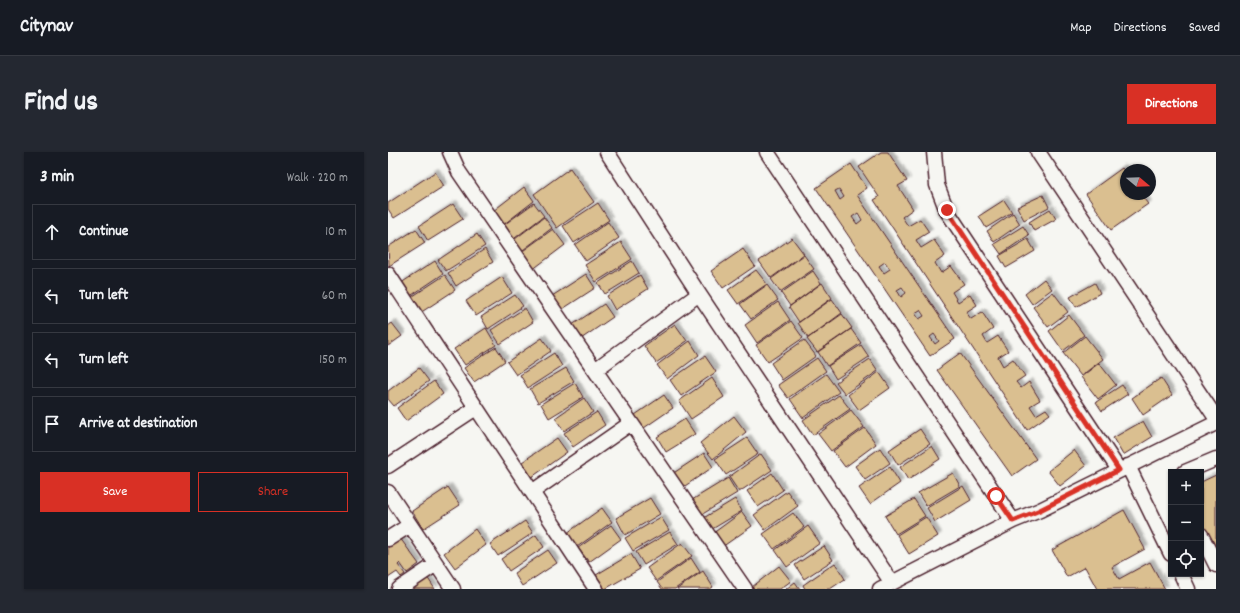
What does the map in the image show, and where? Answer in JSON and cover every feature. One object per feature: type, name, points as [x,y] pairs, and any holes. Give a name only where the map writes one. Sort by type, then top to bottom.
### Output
[{"type":"street","points":[[450,152],[459,172],[745,589]]},
{"type":"street","points":[[607,152],[886,586],[1013,521],[1040,510],[1216,423]]},
{"type":"street","points":[[767,152],[1013,521]]},
{"type":"street","points":[[934,152],[937,185],[947,210],[1124,468],[1168,549]]},
{"type":"street","points":[[1038,152],[1216,418]]},
{"type":"street","points":[[388,274],[596,589]]},
{"type":"street","points":[[594,370],[699,294]]},
{"type":"street","points":[[388,466],[476,408]]},
{"type":"street","points":[[532,492],[631,423]]},
{"type":"street","points":[[1192,469],[1216,459]]},
{"type":"street","points":[[388,492],[453,589]]},
{"type":"street","points":[[388,539],[410,525]]},
{"type":"street","points":[[1204,541],[1216,565]]},
{"type":"street","points":[[399,589],[436,564]]},
{"type":"street","points":[[1182,577],[1188,589]]},
{"type":"building","points":[[881,152],[888,152],[907,181],[898,186],[913,209],[902,217],[908,226],[920,219],[929,232],[916,240],[921,248],[934,240],[945,256],[935,263],[941,273],[951,266],[964,284],[952,292],[958,302],[970,294],[977,305],[966,312],[971,319],[982,312],[993,329],[983,336],[987,343],[998,336],[1008,351],[998,357],[1003,366],[1013,359],[1025,376],[1016,382],[1021,388],[1029,382],[1040,400],[1030,406],[1036,415],[1046,409],[1050,414],[1027,430],[874,200],[879,197],[859,167]]},
{"type":"building","points":[[851,164],[867,188],[857,195],[955,339],[930,356],[816,188]],"holes":[[[839,189],[844,197],[840,200],[835,191]],[[858,213],[862,220],[857,224],[852,217]],[[885,262],[890,269],[884,273],[879,266]],[[902,287],[906,293],[901,297],[897,290]],[[920,310],[924,316],[919,319],[915,313]],[[934,334],[939,341],[935,344],[930,337]]]},
{"type":"building","points":[[570,168],[594,202],[557,228],[534,194]]},
{"type":"building","points":[[1120,169],[1120,200],[1145,200],[1148,204],[1111,230],[1086,194]]},
{"type":"building","points":[[435,172],[444,186],[394,218],[388,209],[388,203]]},
{"type":"building","points":[[524,187],[534,201],[503,225],[493,211]]},
{"type":"building","points":[[1043,195],[1049,207],[1024,220],[1017,207]]},
{"type":"building","points":[[1004,200],[1012,212],[986,228],[979,216]]},
{"type":"building","points":[[534,203],[544,216],[511,241],[501,227]]},
{"type":"building","points":[[598,203],[609,220],[574,243],[563,226]]},
{"type":"building","points":[[453,204],[463,219],[428,241],[419,226]]},
{"type":"building","points":[[1050,209],[1056,219],[1034,231],[1029,222]]},
{"type":"building","points":[[1013,213],[1020,224],[994,242],[987,231]]},
{"type":"building","points":[[544,217],[552,228],[519,253],[511,242]]},
{"type":"building","points":[[608,222],[619,238],[586,261],[575,245]]},
{"type":"building","points":[[1023,226],[1029,235],[1001,254],[994,244]]},
{"type":"building","points":[[416,229],[425,243],[389,266],[388,247]]},
{"type":"building","points":[[553,229],[565,245],[532,270],[520,253]]},
{"type":"building","points":[[477,234],[485,246],[446,271],[438,260]]},
{"type":"building","points":[[792,238],[804,254],[771,278],[759,261]]},
{"type":"building","points":[[1028,239],[1035,251],[1006,268],[999,256]]},
{"type":"building","points":[[621,242],[632,259],[596,282],[585,265]]},
{"type":"building","points":[[485,249],[493,262],[456,286],[448,273]]},
{"type":"building","points":[[743,249],[755,266],[723,288],[711,271]]},
{"type":"building","points":[[804,255],[814,269],[780,292],[771,279]]},
{"type":"building","points":[[435,261],[443,274],[409,297],[401,283]]},
{"type":"building","points":[[632,261],[639,273],[605,294],[598,283]]},
{"type":"building","points":[[756,270],[767,284],[738,304],[728,290]]},
{"type":"building","points":[[813,271],[821,283],[790,306],[781,293]]},
{"type":"building","points":[[586,274],[595,288],[558,312],[549,298]]},
{"type":"building","points":[[445,275],[455,290],[417,315],[407,300]]},
{"type":"building","points":[[640,275],[648,289],[615,310],[607,296]]},
{"type":"building","points":[[502,277],[512,293],[476,316],[466,301]]},
{"type":"building","points":[[1044,279],[1052,289],[1032,304],[1025,294]]},
{"type":"building","points":[[822,283],[832,298],[799,322],[789,307]]},
{"type":"building","points":[[1095,283],[1100,293],[1076,307],[1070,297]]},
{"type":"building","points":[[767,285],[778,300],[751,319],[740,304]]},
{"type":"building","points":[[1053,292],[1068,312],[1048,327],[1033,307]]},
{"type":"building","points":[[515,295],[523,306],[488,329],[481,317]]},
{"type":"building","points":[[832,299],[842,313],[808,338],[798,323]]},
{"type":"building","points":[[778,302],[790,320],[757,343],[745,325]]},
{"type":"building","points":[[604,304],[613,317],[578,341],[569,327]]},
{"type":"building","points":[[525,308],[533,322],[500,344],[491,330]]},
{"type":"building","points":[[842,314],[852,328],[817,352],[807,339]]},
{"type":"building","points":[[1069,315],[1084,335],[1063,351],[1049,331]]},
{"type":"building","points":[[791,321],[803,338],[768,362],[756,345]]},
{"type":"building","points":[[392,323],[402,336],[388,346],[388,326]]},
{"type":"building","points":[[675,324],[687,341],[656,363],[644,346]]},
{"type":"building","points":[[486,328],[496,345],[465,365],[454,349]]},
{"type":"building","points":[[851,329],[861,343],[827,366],[818,352]]},
{"type":"building","points":[[1085,336],[1103,359],[1081,376],[1063,353]]},
{"type":"building","points":[[542,338],[551,351],[516,375],[507,362]]},
{"type":"building","points":[[804,340],[816,356],[782,380],[771,363]]},
{"type":"building","points":[[690,341],[699,355],[667,379],[657,365]]},
{"type":"building","points":[[861,345],[869,357],[836,379],[828,366]]},
{"type":"building","points":[[496,347],[505,361],[474,382],[464,368]]},
{"type":"building","points":[[554,353],[562,366],[528,388],[520,375]]},
{"type":"building","points":[[960,353],[1036,459],[1012,476],[937,370]]},
{"type":"building","points":[[705,356],[716,372],[681,396],[670,380]]},
{"type":"building","points":[[817,358],[826,371],[788,398],[778,385]]},
{"type":"building","points":[[870,359],[878,371],[845,394],[836,382]]},
{"type":"building","points":[[1099,363],[1116,385],[1098,399],[1081,377]]},
{"type":"building","points":[[419,368],[429,381],[394,406],[388,399],[388,391]]},
{"type":"building","points":[[566,368],[574,381],[538,403],[530,389]]},
{"type":"building","points":[[879,372],[890,388],[859,410],[848,395]]},
{"type":"building","points":[[826,374],[839,392],[803,418],[790,399]]},
{"type":"building","points":[[712,378],[724,397],[691,419],[679,401]]},
{"type":"building","points":[[1161,378],[1172,395],[1143,415],[1132,398]]},
{"type":"building","points":[[434,381],[443,394],[406,421],[397,408]]},
{"type":"building","points":[[575,383],[583,397],[549,418],[541,404]]},
{"type":"building","points":[[1122,385],[1128,394],[1102,411],[1096,402]]},
{"type":"building","points":[[664,395],[673,408],[641,430],[632,417]]},
{"type":"building","points":[[839,395],[850,409],[813,435],[803,420]]},
{"type":"building","points":[[584,398],[593,412],[564,431],[555,418]]},
{"type":"building","points":[[851,410],[864,427],[831,451],[818,434]]},
{"type":"building","points":[[597,412],[605,425],[573,447],[564,433]]},
{"type":"building","points":[[734,416],[746,432],[713,459],[700,443]]},
{"type":"building","points":[[685,419],[695,434],[666,452],[657,437]]},
{"type":"building","points":[[1143,421],[1152,437],[1123,455],[1113,438]]},
{"type":"building","points":[[865,428],[876,444],[845,467],[833,451]]},
{"type":"building","points":[[920,429],[930,444],[898,465],[889,450]]},
{"type":"building","points":[[557,438],[567,452],[532,477],[522,462]]},
{"type":"building","points":[[747,438],[758,454],[726,475],[715,459]]},
{"type":"building","points":[[932,446],[940,459],[908,480],[900,467]]},
{"type":"building","points":[[880,448],[890,463],[865,480],[855,466]]},
{"type":"building","points":[[1074,450],[1086,466],[1060,486],[1048,471]]},
{"type":"building","points":[[704,453],[713,467],[679,490],[669,476]]},
{"type":"building","points":[[761,454],[772,470],[739,492],[729,477]]},
{"type":"building","points":[[890,467],[900,483],[870,504],[859,488]]},
{"type":"building","points":[[772,473],[783,490],[758,507],[747,491]]},
{"type":"building","points":[[953,473],[960,486],[926,506],[918,493]]},
{"type":"building","points":[[1216,475],[1216,555],[1204,529],[1204,481]]},
{"type":"building","points":[[728,478],[737,493],[701,515],[692,500]]},
{"type":"building","points":[[963,486],[971,500],[935,522],[927,508]]},
{"type":"building","points":[[448,487],[460,505],[423,529],[412,511]]},
{"type":"building","points":[[787,491],[798,506],[765,530],[754,515]]},
{"type":"building","points":[[650,498],[660,514],[625,535],[616,518]]},
{"type":"building","points":[[735,499],[742,511],[709,531],[702,519]]},
{"type":"building","points":[[914,499],[925,516],[896,534],[885,516]]},
{"type":"building","points":[[602,508],[612,522],[577,547],[567,533]]},
{"type":"building","points":[[1124,510],[1145,549],[1112,567],[1119,579],[1150,562],[1165,589],[1097,589],[1085,567],[1067,577],[1052,550]]},
{"type":"building","points":[[742,512],[752,526],[722,547],[712,534]]},
{"type":"building","points":[[793,513],[804,527],[774,549],[763,534]]},
{"type":"building","points":[[661,517],[669,530],[633,551],[625,538]]},
{"type":"building","points":[[926,517],[938,536],[909,554],[897,535]]},
{"type":"building","points":[[525,521],[533,533],[498,556],[490,544]]},
{"type":"building","points":[[611,525],[621,539],[589,562],[578,548]]},
{"type":"building","points":[[808,526],[820,543],[787,567],[775,550]]},
{"type":"building","points":[[475,529],[486,545],[455,568],[444,553]]},
{"type":"building","points":[[670,532],[678,544],[644,565],[636,552]]},
{"type":"building","points":[[536,535],[544,547],[509,571],[501,559]]},
{"type":"building","points":[[400,538],[419,564],[407,573],[400,563],[398,565],[405,574],[401,577],[397,572],[388,578],[388,546]]},
{"type":"building","points":[[682,543],[692,556],[656,581],[647,568]]},
{"type":"building","points":[[824,546],[833,560],[804,579],[795,565]]},
{"type":"building","points":[[548,550],[557,563],[522,586],[514,573]]},
{"type":"building","points":[[631,554],[640,569],[605,589],[596,575]]},
{"type":"building","points":[[691,558],[700,572],[675,589],[662,589],[657,582]]},
{"type":"building","points":[[835,563],[845,579],[830,589],[805,589],[803,585]]},
{"type":"building","points":[[779,566],[791,581],[780,589],[753,589],[752,587]]},
{"type":"building","points":[[703,571],[713,587],[710,589],[677,589]]},
{"type":"building","points":[[425,574],[435,589],[403,589]]},
{"type":"building","points":[[795,582],[800,589],[786,589]]},
{"type":"route","points":[[947,210],[1119,470],[1040,510],[1013,521],[996,496]]}]
